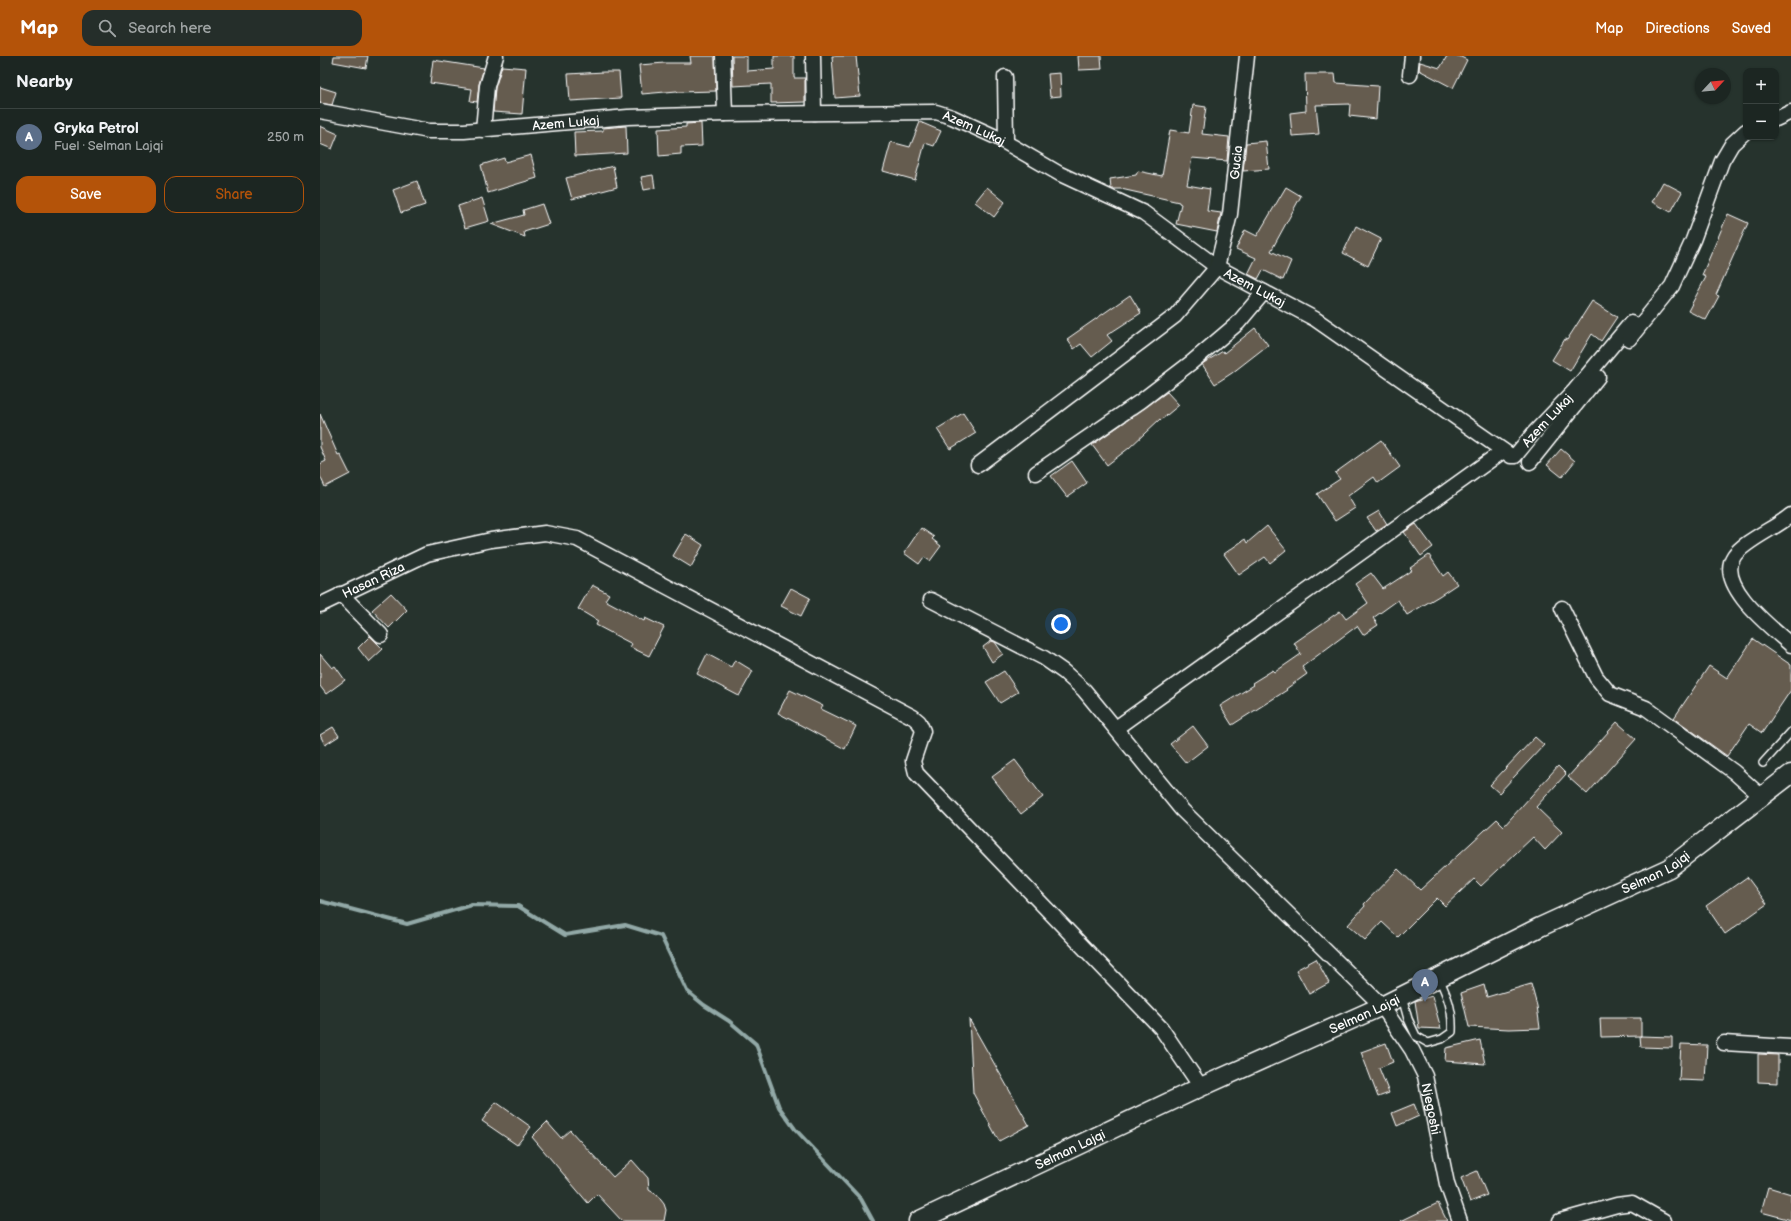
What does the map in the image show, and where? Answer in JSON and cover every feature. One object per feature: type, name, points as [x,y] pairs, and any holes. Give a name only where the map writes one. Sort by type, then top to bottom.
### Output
[{"type":"street","points":[[483,130],[487,86],[496,56]]},
{"type":"street","points":[[724,56],[725,114]]},
{"type":"street","points":[[813,56],[814,113]]},
{"type":"street","name":"Gucia","points":[[1217,266],[1230,214],[1247,56]]},
{"type":"street","points":[[1410,75],[1412,56]]},
{"type":"street","points":[[1005,77],[1006,141]]},
{"type":"street","name":"Azem Lukaj","points":[[320,111],[429,130],[483,130],[628,118],[725,114],[936,112],[952,117],[1006,141],[1060,174],[1144,213],[1217,266],[1315,319],[1510,456],[1515,456],[1534,433],[1575,390],[1630,323]]},
{"type":"street","points":[[1779,117],[1791,112]]},
{"type":"street","name":"Azem Lukaj","points":[[1530,462],[1672,286],[1693,240],[1722,161],[1732,144],[1743,134]]},
{"type":"street","points":[[978,465],[1175,316],[1217,266]]},
{"type":"street","points":[[1036,473],[1141,401],[1192,362],[1238,323],[1264,292]]},
{"type":"street","points":[[1116,728],[1503,451]]},
{"type":"street","points":[[1791,515],[1745,546],[1734,556],[1729,569],[1735,586],[1752,611],[1791,645]]},
{"type":"street","name":"Hasan Riza","points":[[320,604],[427,554],[491,540],[545,534],[577,539],[913,716],[919,722],[923,731],[913,761],[916,773],[1161,1028],[1201,1087]]},
{"type":"street","points":[[341,594],[382,635]]},
{"type":"street","name":"Njegoshi","points":[[931,600],[1049,662],[1064,672],[1084,690],[1116,728],[1136,756],[1182,810],[1382,1006],[1412,1050],[1425,1076],[1447,1184],[1460,1221]]},
{"type":"street","points":[[1562,608],[1596,677],[1610,694],[1646,708],[1734,772],[1762,797]]},
{"type":"street","name":"Selman Lajqi","points":[[918,1221],[937,1217],[1050,1157],[1201,1087],[1382,1006],[1540,927],[1669,868],[1791,774]]},
{"type":"street","points":[[1724,1043],[1791,1047]]},
{"type":"street","points":[[1560,1221],[1617,1205],[1632,1203],[1664,1221]]},
{"type":"lane","points":[[1763,763],[1791,732]]},
{"type":"lane","points":[[1402,996],[1408,1019],[1416,1036],[1428,1043],[1442,1039],[1452,1032],[1453,1016],[1448,997],[1439,978]]},
{"type":"building","points":[[334,56],[368,56],[366,68],[333,62]]},
{"type":"building","points":[[690,56],[715,56],[716,91],[677,91],[642,94],[639,65],[691,63]]},
{"type":"building","points":[[732,56],[747,56],[747,71],[774,69],[774,56],[794,56],[794,78],[805,78],[805,102],[771,103],[771,84],[733,86]]},
{"type":"building","points":[[832,56],[856,56],[860,96],[835,98]]},
{"type":"building","points":[[1078,56],[1101,56],[1102,69],[1079,70]]},
{"type":"building","points":[[1447,56],[1459,56],[1467,60],[1453,88],[1419,70],[1420,62],[1440,68]]},
{"type":"building","points":[[433,60],[484,68],[479,84],[477,102],[470,101],[472,89],[430,83]]},
{"type":"building","points":[[502,66],[526,68],[522,114],[493,112],[495,88]]},
{"type":"building","points":[[619,72],[621,98],[570,101],[568,74]]},
{"type":"building","points":[[1060,73],[1061,96],[1050,97],[1048,74]]},
{"type":"building","points":[[1305,74],[1335,74],[1336,83],[1378,86],[1376,119],[1349,116],[1350,104],[1316,105],[1319,134],[1292,136],[1290,113],[1306,111]]},
{"type":"building","points":[[320,87],[336,92],[332,105],[320,103]]},
{"type":"building","points":[[1193,105],[1206,107],[1202,134],[1229,137],[1227,161],[1192,158],[1187,185],[1210,189],[1207,211],[1221,213],[1217,232],[1176,224],[1181,204],[1179,202],[1121,189],[1111,189],[1110,179],[1136,175],[1138,171],[1162,176],[1170,130],[1189,133]]},
{"type":"building","points":[[920,122],[941,131],[934,146],[925,143],[915,180],[883,171],[891,142],[910,147]]},
{"type":"building","points":[[701,123],[702,146],[681,147],[681,154],[659,156],[658,129],[686,127],[686,124]]},
{"type":"building","points":[[320,126],[338,134],[332,149],[320,144]]},
{"type":"building","points":[[626,126],[627,153],[575,156],[574,132],[603,131],[603,128]]},
{"type":"building","points":[[1266,141],[1269,169],[1243,171],[1246,143]]},
{"type":"building","points":[[531,155],[537,178],[488,193],[481,165],[504,158],[505,162]]},
{"type":"building","points":[[613,166],[617,187],[572,199],[566,178]]},
{"type":"building","points":[[653,175],[655,188],[644,190],[641,177]]},
{"type":"building","points":[[417,181],[425,205],[401,213],[393,190]]},
{"type":"building","points":[[1663,182],[1682,192],[1671,212],[1652,202]]},
{"type":"building","points":[[987,187],[1005,202],[994,217],[975,202]]},
{"type":"building","points":[[1286,187],[1301,196],[1271,251],[1291,261],[1283,280],[1263,270],[1258,279],[1248,274],[1256,258],[1236,249],[1245,230],[1257,236]]},
{"type":"building","points":[[482,198],[489,221],[465,228],[458,206]]},
{"type":"building","points":[[542,204],[549,224],[524,232],[525,237],[491,224],[524,215],[523,210]]},
{"type":"building","points":[[1728,214],[1748,223],[1716,295],[1719,296],[1706,320],[1688,311],[1706,277],[1702,275]]},
{"type":"building","points":[[1356,226],[1381,239],[1368,266],[1343,253]]},
{"type":"building","points":[[1130,295],[1141,313],[1107,335],[1112,341],[1092,357],[1081,344],[1074,349],[1067,339]]},
{"type":"building","points":[[1592,301],[1617,317],[1601,341],[1592,334],[1570,371],[1552,360]]},
{"type":"building","points":[[1255,328],[1268,345],[1232,373],[1215,384],[1202,364],[1223,351],[1224,353]]},
{"type":"building","points":[[1167,392],[1179,405],[1161,420],[1160,419],[1129,448],[1107,465],[1092,445]]},
{"type":"building","points":[[963,413],[976,433],[950,449],[937,429]]},
{"type":"building","points":[[320,414],[338,455],[340,454],[350,474],[325,487],[320,476],[320,464],[326,461],[320,447]]},
{"type":"building","points":[[1381,440],[1400,467],[1378,483],[1374,477],[1348,496],[1355,508],[1335,521],[1317,494],[1340,479],[1335,473]]},
{"type":"building","points":[[1561,449],[1575,461],[1562,477],[1547,465]]},
{"type":"building","points":[[1072,461],[1087,483],[1067,497],[1051,476]]},
{"type":"building","points":[[1379,511],[1387,524],[1376,531],[1367,518]]},
{"type":"building","points":[[1416,524],[1433,547],[1421,556],[1404,532]]},
{"type":"building","points":[[1267,526],[1286,550],[1270,563],[1265,557],[1239,575],[1224,554],[1245,539],[1247,543]]},
{"type":"building","points":[[921,528],[934,537],[932,539],[941,546],[930,561],[924,557],[919,564],[904,553]]},
{"type":"building","points":[[686,534],[703,545],[691,567],[673,556]]},
{"type":"building","points":[[1429,555],[1443,576],[1448,572],[1457,584],[1407,615],[1398,600],[1373,618],[1378,625],[1363,635],[1357,626],[1302,667],[1307,674],[1286,689],[1287,690],[1232,725],[1220,706],[1254,685],[1252,683],[1273,670],[1275,672],[1301,654],[1294,643],[1340,611],[1346,619],[1368,603],[1355,584],[1371,573],[1383,589],[1412,570],[1410,568]]},
{"type":"building","points":[[592,585],[609,594],[605,600],[644,621],[645,618],[664,627],[649,656],[630,647],[632,644],[596,625],[598,621],[578,609]]},
{"type":"building","points":[[791,588],[810,598],[801,616],[781,606]]},
{"type":"building","points":[[391,593],[407,610],[389,628],[372,610]]},
{"type":"building","points":[[370,636],[383,649],[369,662],[358,648]]},
{"type":"building","points":[[1753,639],[1791,665],[1791,690],[1762,733],[1749,724],[1727,756],[1674,718],[1709,666],[1727,678]]},
{"type":"building","points":[[991,641],[995,642],[1003,654],[992,662],[983,647]]},
{"type":"building","points":[[320,654],[332,668],[335,666],[345,680],[326,694],[320,686]]},
{"type":"building","points":[[707,654],[731,667],[735,660],[753,671],[739,696],[697,674]]},
{"type":"building","points":[[1004,671],[1018,692],[1000,703],[986,682]]},
{"type":"building","points":[[790,690],[823,706],[821,709],[856,726],[845,749],[778,713]]},
{"type":"building","points":[[1617,722],[1636,739],[1587,794],[1568,777]]},
{"type":"building","points":[[1193,726],[1208,746],[1186,763],[1170,744]]},
{"type":"building","points":[[333,727],[339,736],[325,745],[320,735]]},
{"type":"building","points":[[1535,737],[1544,745],[1499,793],[1490,785]]},
{"type":"building","points":[[1015,760],[1043,797],[1021,814],[992,777]]},
{"type":"building","points":[[1558,766],[1566,774],[1536,807],[1562,832],[1545,850],[1533,837],[1481,886],[1474,879],[1445,906],[1437,898],[1398,937],[1382,922],[1365,940],[1348,925],[1365,906],[1364,904],[1398,869],[1420,890],[1497,819],[1504,826]]},
{"type":"building","points":[[1747,877],[1767,904],[1725,934],[1706,906]]},
{"type":"building","points":[[1316,959],[1329,983],[1309,994],[1296,970]]},
{"type":"building","points":[[1531,984],[1537,1006],[1540,1028],[1509,1029],[1469,1027],[1461,993],[1484,985],[1487,997]]},
{"type":"building","points":[[1432,996],[1441,1029],[1419,1028],[1415,1001]]},
{"type":"building","points":[[1600,1018],[1641,1018],[1641,1036],[1601,1037]]},
{"type":"building","points":[[969,1019],[1029,1125],[999,1141],[973,1093]]},
{"type":"building","points":[[1640,1036],[1672,1037],[1672,1048],[1641,1047]]},
{"type":"building","points":[[1480,1040],[1485,1064],[1445,1061],[1446,1048]]},
{"type":"building","points":[[1386,1043],[1393,1062],[1379,1068],[1389,1093],[1378,1097],[1361,1052]]},
{"type":"building","points":[[1681,1044],[1707,1045],[1705,1081],[1679,1080]]},
{"type":"building","points":[[1758,1054],[1778,1055],[1778,1083],[1758,1082]]},
{"type":"building","points":[[496,1102],[531,1127],[517,1145],[482,1121]]},
{"type":"building","points":[[1414,1104],[1419,1116],[1397,1126],[1392,1113]]},
{"type":"building","points":[[547,1122],[561,1138],[570,1130],[613,1177],[632,1160],[648,1178],[649,1190],[657,1195],[664,1204],[666,1210],[664,1221],[622,1221],[597,1194],[588,1203],[532,1137]]},
{"type":"building","points":[[1477,1171],[1487,1195],[1470,1202],[1461,1178]]},
{"type":"building","points":[[1768,1187],[1791,1194],[1791,1220],[1761,1212]]},
{"type":"building","points":[[1438,1203],[1447,1221],[1401,1221]]},
{"type":"waterway","points":[[320,901],[407,924],[472,905],[518,906],[565,935],[625,925],[661,936],[687,991],[704,1005],[729,1021],[756,1044],[779,1107],[795,1129],[861,1199],[873,1221]]},
{"type":"place","name":"Gryka Petrol","points":[[1425,1002]]}]
